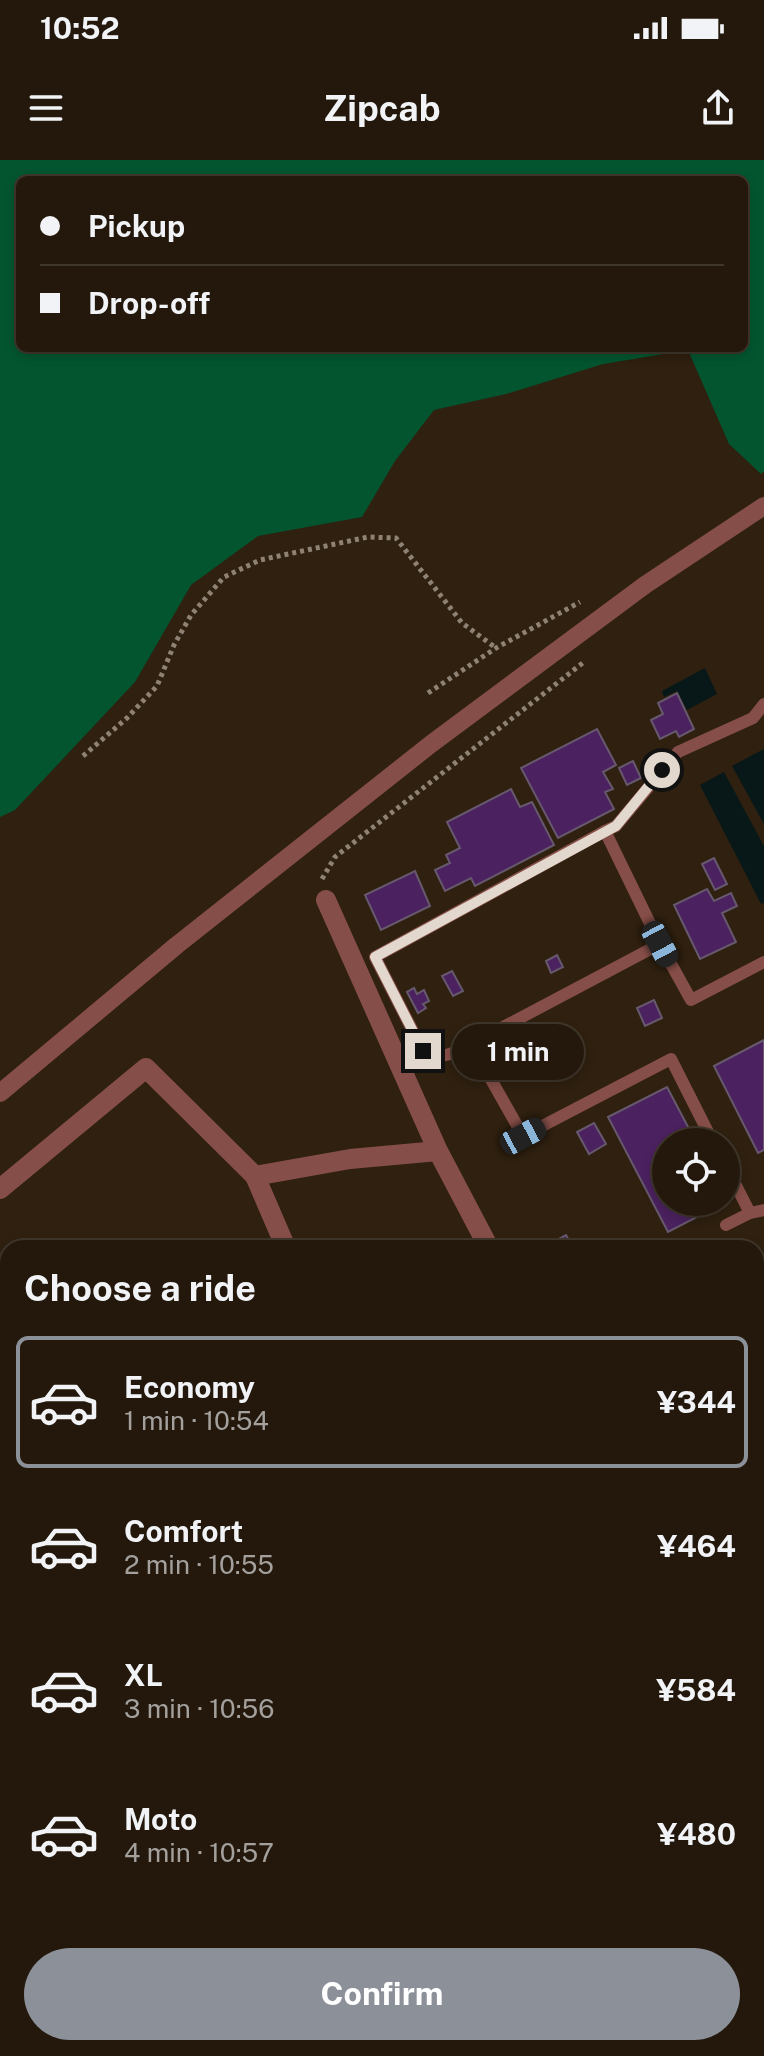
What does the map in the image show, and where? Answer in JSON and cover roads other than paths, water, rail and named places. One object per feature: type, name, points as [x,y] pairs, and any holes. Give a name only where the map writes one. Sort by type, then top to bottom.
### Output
[{"type":"street","points":[[0,1093],[177,945],[431,744],[645,585],[764,506]]},
{"type":"street","points":[[326,900],[438,1151],[485,1240]]},
{"type":"street","points":[[0,1189],[146,1068],[255,1176],[283,1240]]},
{"type":"street","points":[[255,1176],[350,1159],[438,1151]]},
{"type":"lane","points":[[660,944],[451,1055],[436,1056],[423,1051],[375,957],[616,826],[678,752],[753,718],[764,704]]},
{"type":"lane","points":[[605,831],[691,1000],[764,962]]},
{"type":"lane","points":[[471,1044],[523,1136],[671,1059],[706,1128]]},
{"type":"lane","points":[[740,1193],[750,1213]]},
{"type":"lane","points":[[726,1225],[764,1210]]}]
